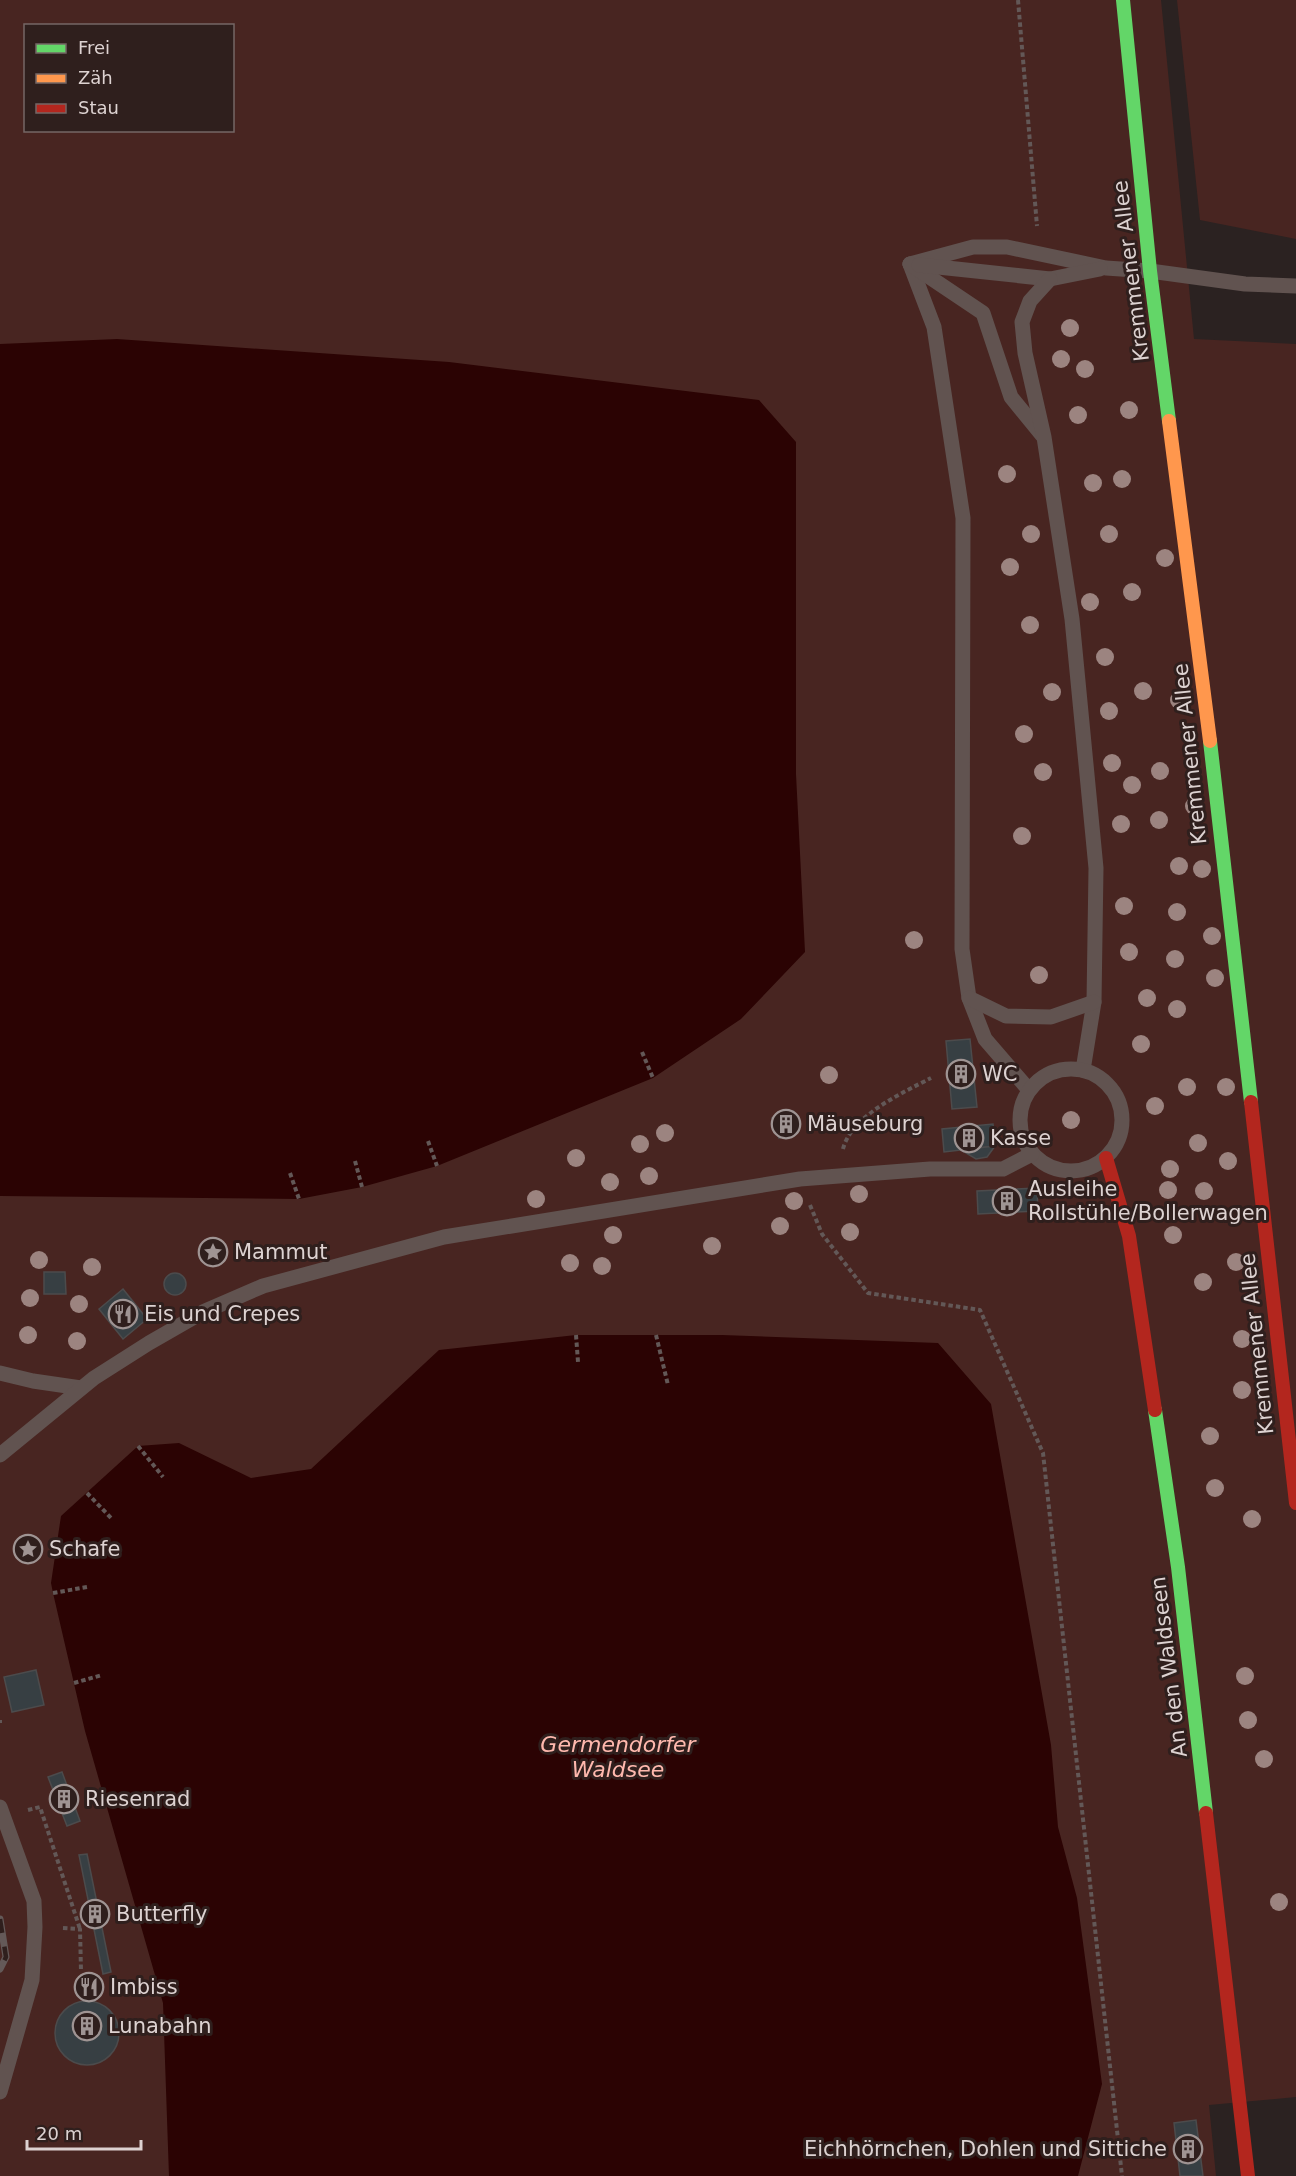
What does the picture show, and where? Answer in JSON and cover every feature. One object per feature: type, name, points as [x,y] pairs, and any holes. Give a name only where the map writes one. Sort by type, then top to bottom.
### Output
[{"type":"main road","name":"Kremmener Allee","points":[[1123,0],[1150,271],[1199,648],[1296,1503]]},
{"type":"main road","name":"An den Waldseen","points":[[1107,1158],[1129,1236],[1178,1567],[1248,2176]]},
{"type":"lane","points":[[910,264],[973,247],[1006,247],[1106,268],[1150,271],[1245,284],[1296,286]]},
{"type":"lane","points":[[910,264],[1050,279],[1106,268]]},
{"type":"lane","points":[[910,264],[983,313],[1011,397],[1044,437]]},
{"type":"lane","points":[[910,264],[934,327],[963,518],[962,949],[969,998],[985,1040],[1029,1090]]},
{"type":"lane","points":[[1050,279],[1030,301],[1022,322],[1025,353],[1044,437],[1072,619],[1096,868],[1094,1002],[1083,1070]]},
{"type":"lane","points":[[969,998],[1006,1016],[1051,1017],[1094,1002]]},
{"type":"lane","points":[[1063,1069],[1083,1070],[1103,1080],[1117,1097],[1122,1118],[1119,1140],[1107,1158],[1089,1168],[1068,1172],[1048,1166],[1032,1154],[1023,1139],[1020,1122],[1022,1105],[1029,1090],[1044,1076],[1063,1069]]},
{"type":"lane","points":[[0,1455],[81,1388],[149,1343],[203,1312],[263,1286],[444,1237],[800,1179],[930,1169],[1003,1169],[1032,1154]]},
{"type":"lane","points":[[0,1373],[33,1381],[81,1388]]},
{"type":"lane","points":[[0,2092],[32,1980],[35,1927],[34,1901],[2,1812]]},
{"type":"path","points":[[1018,0],[1040,254]]},
{"type":"path","points":[[642,1052],[653,1078]]},
{"type":"path","points":[[837,1176],[846,1137],[881,1104],[931,1078]]},
{"type":"path","points":[[428,1141],[437,1166]]},
{"type":"path","points":[[355,1161],[362,1187]]},
{"type":"path","points":[[290,1173],[299,1199]]},
{"type":"path","points":[[800,1179],[822,1234],[868,1293],[980,1310],[1043,1453],[1122,2176]]},
{"type":"path","points":[[576,1335],[578,1362]]},
{"type":"path","points":[[656,1335],[668,1385]]},
{"type":"path","points":[[138,1446],[163,1477]]},
{"type":"path","points":[[87,1493],[112,1519]]},
{"type":"path","points":[[53,1593],[87,1587]]},
{"type":"path","points":[[74,1683],[102,1675]]},
{"type":"path","points":[[2,1812],[40,1807],[80,1929],[81,1971]]},
{"type":"path","points":[[35,1927],[80,1929]]},
{"type":"shaded area","points":[[0,0],[1161,0],[1194,339],[1296,344],[1296,2097],[1209,2105],[1216,2176],[0,2176]]},
{"type":"shaded area","points":[[1177,0],[1296,0],[1296,239],[1200,220]]},
{"type":"water","points":[[117,339],[449,362],[759,400],[796,442],[796,774],[805,952],[741,1019],[653,1078],[437,1166],[362,1187],[299,1199],[0,1196],[0,344]]},
{"type":"water","name":"Germendorfer Waldsee","points":[[576,1335],[722,1335],[938,1343],[991,1404],[1051,1745],[1058,1827],[1077,1898],[1102,2084],[1078,2176],[169,2176],[163,2003],[85,1731],[53,1593],[51,1583],[61,1516],[138,1446],[179,1443],[251,1478],[311,1469],[439,1350]]},
{"type":"building","name":"WC","points":[[970,1039],[977,1107],[952,1109],[946,1041]]},
{"type":"building","name":"Mäuseburg","points":[[793,1111],[799,1131],[779,1138],[772,1118]]},
{"type":"building","name":"Kasse","points":[[993,1124],[995,1146],[944,1152],[942,1129]]},
{"type":"building","points":[[995,1146],[987,1157],[976,1159],[961,1150]]},
{"type":"building","name":"Ausleihe Rollstühle/Bollerwagen","points":[[1037,1188],[1038,1211],[978,1214],[977,1191]]},
{"type":"building","points":[[44,1272],[65,1272],[66,1294],[44,1294]]},
{"type":"building","points":[[175,1273],[183,1276],[186,1284],[183,1292],[175,1295],[167,1292],[164,1284],[167,1276]]},
{"type":"building","name":"Eis und Crepes","points":[[123,1289],[147,1319],[123,1339],[99,1309]]},
{"type":"building","points":[[36,1670],[44,1705],[12,1712],[4,1677]]},
{"type":"building","name":"Riesenrad","points":[[62,1772],[80,1821],[67,1826],[48,1777]]},
{"type":"building","name":"Butterfly","points":[[87,1854],[111,1972],[103,1974],[79,1855]]},
{"type":"building","name":"Imbiss","points":[[99,1976],[99,1997],[80,1997],[79,1977]]},
{"type":"building","name":"Lunabahn","points":[[87,2001],[105,2007],[113,2015],[119,2033],[113,2051],[105,2059],[87,2065],[69,2059],[61,2051],[55,2033],[61,2015],[69,2007]]},
{"type":"building","name":"Eichhörnchen, Dohlen und Sittiche","points":[[1196,2120],[1203,2176],[1180,2176],[1174,2123]]},
{"type":"railway","points":[[0,1919],[6,1957],[0,1969]]},
{"type":"traffic: fast","points":[[1123,0],[1150,271],[1169,421]]},
{"type":"traffic: fast","points":[[1210,741],[1251,1102]]},
{"type":"traffic: fast","points":[[1155,1410],[1178,1567],[1206,1813]]},
{"type":"traffic: slow","points":[[1169,421],[1210,741]]},
{"type":"traffic: jam","points":[[1251,1102],[1296,1503]]},
{"type":"traffic: jam","points":[[1106,1158],[1129,1236],[1155,1410]]},
{"type":"traffic: jam","points":[[1206,1813],[1248,2176]]},
{"type":"place","name":"WC","points":[[961,1074]]},
{"type":"place","name":"Mäuseburg","points":[[786,1124]]},
{"type":"place","name":"Kasse","points":[[969,1138]]},
{"type":"place","name":"Ausleihe Rollstühle/Bollerwagen","points":[[1007,1201]]},
{"type":"place","name":"Mammut","points":[[213,1252]]},
{"type":"place","name":"Eis und Crepes","points":[[123,1314]]},
{"type":"place","name":"Schafe","points":[[28,1549]]},
{"type":"place","name":"Riesenrad","points":[[64,1799]]},
{"type":"place","name":"Butterfly","points":[[95,1914]]},
{"type":"place","name":"Imbiss","points":[[89,1987]]},
{"type":"place","name":"Lunabahn","points":[[87,2026]]},
{"type":"place","name":"Eichhörnchen, Dohlen und Sittiche","points":[[1188,2149]]}]
